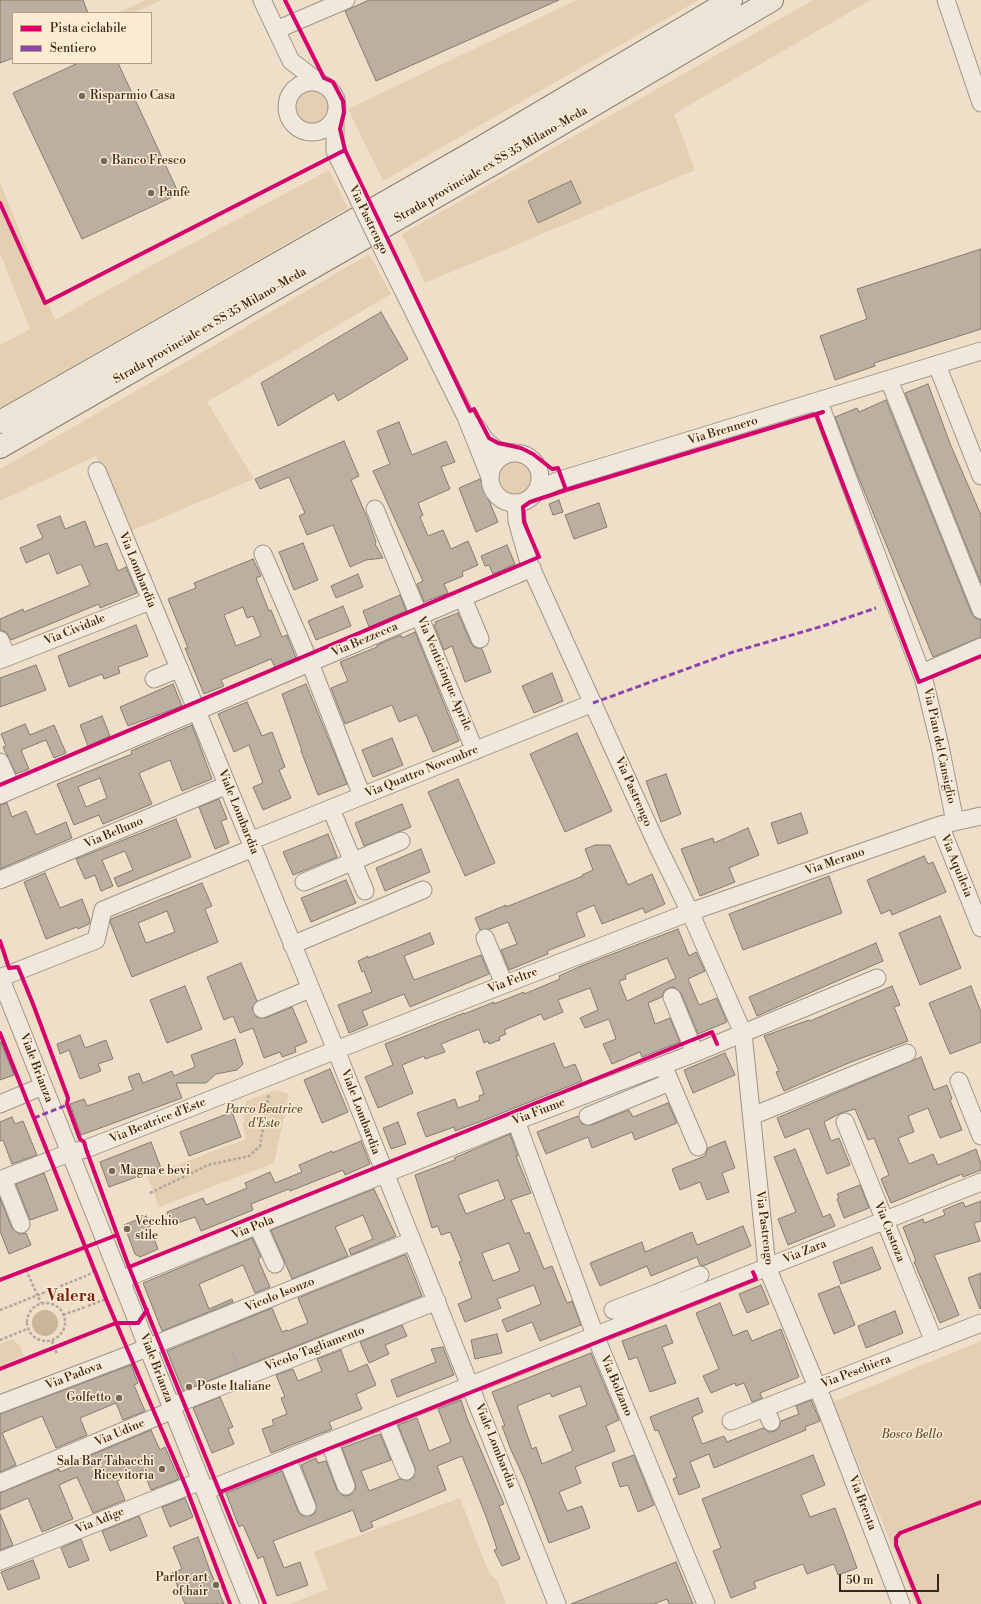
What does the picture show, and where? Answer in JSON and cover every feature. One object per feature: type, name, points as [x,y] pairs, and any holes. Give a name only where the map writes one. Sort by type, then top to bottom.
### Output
[{"type":"highway","name":"Strada provinciale ex SS 35 Milano-Meda","points":[[0,422],[476,150],[732,0]]},
{"type":"highway","name":"Strada provinciale ex SS 35 Milano-Meda","points":[[0,447],[491,165],[772,0]]},
{"type":"street","points":[[262,0],[291,61],[333,94],[337,102],[335,119],[331,124],[321,132],[308,133]]},
{"type":"street","points":[[276,30],[346,0]]},
{"type":"street","points":[[946,0],[981,103]]},
{"type":"street","points":[[289,97],[291,61]]},
{"type":"street","points":[[320,83],[305,83],[293,91],[286,104],[289,120],[301,130],[335,151]]},
{"type":"street","name":"Via Pastrengo","points":[[335,119],[335,151],[466,417],[490,477]]},
{"type":"street","name":"Via Brennero","points":[[538,490],[557,481],[819,402],[981,351]]},
{"type":"street","points":[[937,365],[981,476]]},
{"type":"street","points":[[889,380],[981,610]]},
{"type":"street","name":"Via Pian del Cansiglio","points":[[819,402],[922,673],[940,746],[948,823]]},
{"type":"street","name":"Via Pastrengo","points":[[466,417],[475,424],[486,441],[498,451],[513,453]]},
{"type":"street","points":[[535,463],[540,476],[538,490],[526,502],[516,504],[506,502],[498,498],[493,492],[490,477],[492,468],[499,459],[513,453],[523,454],[535,463],[557,481]]},
{"type":"street","name":"Via Lombardia","points":[[97,471],[178,669],[197,710]]},
{"type":"street","name":"Via Pastrengo","points":[[498,498],[525,549]]},
{"type":"street","name":"Via Pastrengo","points":[[516,504],[517,522],[532,568],[658,847],[690,912],[743,1033],[767,1267],[820,1394]]},
{"type":"street","name":"Via Venticinque Aprile","points":[[375,509],[475,751]]},
{"type":"street","points":[[263,554],[310,663],[362,796]]},
{"type":"street","name":"Via Bezzecca","points":[[6,792],[532,568]]},
{"type":"street","points":[[462,598],[480,639]]},
{"type":"street","name":"Via Cividale","points":[[3,659],[150,601]]},
{"type":"street","points":[[0,640],[3,659]]},
{"type":"street","points":[[922,673],[981,647]]},
{"type":"street","points":[[154,679],[178,669]]},
{"type":"street","name":"Via Quattro Novembre","points":[[0,978],[96,940],[103,910],[331,809],[593,703]]},
{"type":"street","name":"Viale Lombardia","points":[[197,710],[336,1050],[384,1174],[471,1384],[557,1604]]},
{"type":"street","points":[[0,762],[6,792]]},
{"type":"street","name":"Via Belluno","points":[[0,880],[227,785]]},
{"type":"street","points":[[331,809],[365,891]]},
{"type":"street","name":"Via Merano","points":[[690,912],[948,823],[981,816]]},
{"type":"street","name":"Via Aquileia","points":[[948,823],[981,928]]},
{"type":"street","points":[[304,882],[401,841]]},
{"type":"street","points":[[292,945],[423,890]]},
{"type":"street","name":"Via Feltre","points":[[336,1050],[690,912]]},
{"type":"street","points":[[485,938],[504,984]]},
{"type":"street","name":"Viale Brianza","points":[[0,978],[6,1007],[44,1086],[69,1153],[250,1604]]},
{"type":"street","points":[[743,1033],[877,978]]},
{"type":"street","points":[[262,1009],[310,989]]},
{"type":"street","points":[[672,996],[695,1053]]},
{"type":"street","name":"Via Fiume","points":[[384,1174],[743,1033]]},
{"type":"street","name":"Via Beatrice d'Este","points":[[2,1180],[69,1153],[86,1149],[336,1050]]},
{"type":"street","points":[[752,1116],[907,1053]]},
{"type":"street","points":[[662,1065],[698,1147]]},
{"type":"street","points":[[959,1081],[981,1136]]},
{"type":"street","points":[[588,1116],[670,1082]]},
{"type":"street","points":[[0,1104],[44,1086]]},
{"type":"street","name":"Via Bolzano","points":[[516,1121],[595,1335],[706,1604]]},
{"type":"street","name":"Via Custoza","points":[[845,1122],[934,1342]]},
{"type":"street","name":"Via Pola","points":[[121,1280],[384,1174]]},
{"type":"street","points":[[2,1180],[21,1224]]},
{"type":"street","name":"Via Zara","points":[[203,1486],[287,1458],[595,1335],[660,1300],[767,1267],[981,1182]]},
{"type":"street","points":[[258,1226],[275,1264]]},
{"type":"street","name":"Vicolo Isonzo","points":[[148,1347],[412,1242]]},
{"type":"street","points":[[613,1310],[660,1300],[700,1275]]},
{"type":"street","name":"Vicolo Tagliamento","points":[[172,1408],[437,1302]]},
{"type":"street","name":"Via Peschiera","points":[[731,1421],[768,1415],[820,1394],[934,1342],[981,1323]]},
{"type":"street","name":"Via Padova","points":[[0,1404],[148,1347]]},
{"type":"street","name":"Via Brenta","points":[[820,1394],[902,1604]]},
{"type":"street","name":"Via Udine","points":[[0,1483],[172,1408]]},
{"type":"street","points":[[385,1419],[406,1471]]},
{"type":"street","points":[[329,1441],[346,1486]]},
{"type":"street","points":[[287,1458],[307,1507]]},
{"type":"street","name":"Via Adige","points":[[0,1561],[203,1486]]},
{"type":"path","points":[[150,1193],[208,1165],[249,1156],[260,1146],[269,1093],[264,1079]]},
{"type":"path","points":[[93,1265],[98,1278]]},
{"type":"path","points":[[19,1272],[33,1267]]},
{"type":"path","points":[[26,1270],[41,1304]]},
{"type":"path","points":[[0,1310],[95,1271]]},
{"type":"path","points":[[103,1292],[108,1305]]},
{"type":"path","points":[[64,1315],[106,1299]]},
{"type":"path","points":[[41,1304],[52,1304],[58,1307],[64,1315],[64,1328],[62,1334],[52,1341],[40,1341],[34,1338],[27,1328],[27,1316],[30,1310],[41,1304]]},
{"type":"path","points":[[0,1340],[27,1328]]},
{"type":"path","points":[[52,1341],[57,1354]]},
{"type":"path","points":[[48,1351],[62,1345]]},
{"type":"green space","points":[[146,0],[162,0],[134,12],[119,12]]},
{"type":"green space","points":[[577,0],[699,0],[383,181],[348,109]]},
{"type":"green space","points":[[813,0],[871,0],[674,114],[695,170],[425,283],[402,234]]},
{"type":"green space","points":[[313,91],[325,96],[330,108],[325,120],[313,125],[301,120],[296,108],[301,96]]},
{"type":"green space","points":[[329,170],[348,208],[0,408],[0,345],[30,329],[0,253],[0,182],[55,320],[165,258]]},
{"type":"green space","points":[[369,254],[391,294],[207,402],[254,479],[128,532],[96,456],[0,501],[0,469]]},
{"type":"green space","points":[[516,462],[528,467],[533,479],[528,491],[516,496],[504,491],[499,479],[504,467]]},
{"type":"green space","name":"Parco Beatrice d'Este","points":[[276,1090],[289,1094],[274,1163],[159,1207],[147,1176],[246,1139],[243,1127],[246,1101]]},
{"type":"green space","points":[[13,1339],[20,1346],[24,1356],[0,1366],[0,1344]]},
{"type":"green space","name":"Bosco Bello","points":[[981,1341],[981,1604],[916,1604],[833,1402]]},
{"type":"green space","points":[[460,1498],[489,1573],[497,1580],[506,1604],[290,1604],[328,1589],[314,1552]]},
{"type":"shaded area","points":[[45,1310],[54,1314],[58,1323],[54,1332],[45,1336],[36,1332],[32,1323],[36,1314]]},
{"type":"building","points":[[0,0],[83,0],[88,12],[12,12],[12,58],[0,63]]},
{"type":"building","points":[[369,0],[559,0],[376,81],[345,11]]},
{"type":"building","points":[[76,64],[118,64],[179,194],[82,239],[13,93]]},
{"type":"building","points":[[571,181],[581,203],[538,223],[528,201]]},
{"type":"building","points":[[981,249],[981,329],[874,363],[875,366],[835,380],[820,336],[867,319],[857,289]]},
{"type":"building","points":[[381,312],[408,359],[338,401],[334,393],[278,426],[261,383]]},
{"type":"building","points":[[928,384],[951,446],[981,515],[981,583],[905,393]]},
{"type":"building","points":[[886,400],[972,614],[975,618],[981,620],[981,637],[933,657],[835,417],[857,408],[859,412]]},
{"type":"building","points":[[399,422],[412,455],[446,441],[455,462],[441,467],[450,489],[418,503],[423,515],[420,517],[428,536],[443,530],[451,549],[468,541],[478,565],[462,572],[463,576],[444,584],[448,593],[424,602],[417,584],[423,581],[373,471],[390,464],[377,431]]},
{"type":"building","points":[[344,441],[359,476],[351,480],[369,522],[376,542],[375,544],[383,558],[366,560],[350,567],[333,525],[307,535],[299,516],[305,513],[289,477],[260,489],[255,479]]},
{"type":"building","points":[[480,479],[498,522],[476,532],[459,488]]},
{"type":"building","points":[[559,500],[563,512],[553,515],[549,504]]},
{"type":"building","points":[[599,503],[607,527],[574,539],[565,515]]},
{"type":"building","points":[[60,516],[65,529],[85,521],[95,547],[107,543],[118,571],[126,567],[137,593],[100,608],[99,604],[11,640],[6,632],[0,630],[0,619],[23,609],[24,612],[90,585],[81,564],[57,574],[49,553],[26,563],[20,548],[43,538],[37,525]]},
{"type":"building","points":[[303,543],[318,580],[294,590],[279,552]]},
{"type":"building","points":[[507,545],[515,564],[493,574],[489,565],[485,566],[481,556]]},
{"type":"building","points":[[253,559],[261,576],[256,578],[269,611],[271,610],[282,637],[287,635],[296,658],[275,667],[271,659],[221,680],[224,686],[204,694],[185,648],[188,648],[168,599],[196,588],[194,583]],"holes":[[[243,607],[247,618],[253,616],[261,636],[236,646],[224,615]]]},
{"type":"building","points":[[358,574],[363,587],[336,598],[331,586]]},
{"type":"building","points":[[400,595],[406,611],[369,627],[363,611]]},
{"type":"building","points":[[343,606],[351,626],[316,640],[308,621]]},
{"type":"building","points":[[458,613],[471,643],[474,647],[482,649],[491,672],[465,682],[452,646],[444,650],[434,625],[436,624],[435,622]]},
{"type":"building","points":[[136,625],[148,656],[118,667],[120,673],[104,679],[102,674],[69,687],[58,656]]},
{"type":"building","points":[[415,632],[459,741],[433,752],[417,715],[399,722],[392,705],[345,724],[331,688],[348,681],[340,662],[377,647],[377,645],[401,635],[402,638]]},
{"type":"building","points":[[36,665],[46,690],[0,707],[0,678]]},
{"type":"building","points":[[552,673],[563,701],[534,713],[522,686]]},
{"type":"building","points":[[173,684],[182,706],[128,726],[120,707]]},
{"type":"building","points":[[306,684],[347,784],[318,795],[301,751],[282,694]]},
{"type":"building","points":[[247,702],[262,736],[272,732],[285,767],[279,770],[291,798],[263,810],[253,787],[263,783],[249,745],[234,752],[218,714]]},
{"type":"building","points":[[102,716],[110,736],[88,746],[80,725]]},
{"type":"building","points":[[25,724],[30,735],[54,725],[66,753],[54,758],[46,740],[21,750],[29,769],[16,774],[3,747],[6,746],[1,734]]},
{"type":"building","points":[[192,725],[212,779],[182,791],[170,760],[139,773],[152,804],[103,824],[99,815],[74,825],[57,784],[132,754],[131,751]],"holes":[[[100,778],[107,798],[86,807],[78,787]]]},
{"type":"building","points":[[577,733],[612,811],[565,832],[530,754]]},
{"type":"building","points":[[392,738],[403,765],[373,777],[362,750]]},
{"type":"building","points":[[666,774],[681,814],[661,822],[646,781]]},
{"type":"building","points":[[458,779],[495,863],[465,876],[428,792]]},
{"type":"building","points":[[219,799],[227,819],[221,821],[229,843],[215,849],[199,807]]},
{"type":"building","points":[[7,803],[12,817],[26,811],[36,835],[66,822],[72,838],[0,869],[0,805]]},
{"type":"building","points":[[402,804],[411,827],[364,846],[355,823]]},
{"type":"building","points":[[801,813],[808,833],[778,844],[771,823]]},
{"type":"building","points":[[176,819],[191,857],[118,887],[114,878],[133,870],[125,851],[102,860],[113,886],[101,891],[95,875],[85,879],[76,859]]},
{"type":"building","points":[[748,828],[759,855],[729,868],[735,882],[700,896],[681,849],[713,838],[714,843]]},
{"type":"building","points":[[328,834],[337,857],[293,875],[283,852]]},
{"type":"building","points":[[595,845],[610,845],[628,885],[652,874],[665,904],[645,913],[643,908],[602,924],[594,905],[576,913],[585,936],[547,951],[548,954],[509,970],[501,950],[517,944],[508,922],[490,929],[480,930],[475,918],[583,876],[582,875],[593,870],[585,849]]},
{"type":"building","points":[[421,849],[430,872],[385,891],[376,868]]},
{"type":"building","points":[[924,856],[928,864],[933,862],[946,892],[892,915],[890,910],[881,914],[867,880]]},
{"type":"building","points":[[45,873],[60,908],[82,899],[90,920],[89,924],[46,939],[24,882]]},
{"type":"building","points":[[829,876],[842,913],[743,950],[729,914]]},
{"type":"building","points":[[346,880],[356,903],[311,922],[301,898]]},
{"type":"building","points":[[202,883],[212,906],[205,909],[218,942],[132,977],[110,922],[111,919]],"holes":[[[167,911],[175,932],[146,943],[138,923]]]},
{"type":"building","points":[[940,916],[961,968],[920,985],[899,933]]},
{"type":"building","points":[[678,929],[689,956],[696,952],[705,971],[688,979],[699,1005],[717,998],[727,1022],[698,1034],[681,993],[674,987],[669,988],[664,991],[662,997],[648,1003],[655,1024],[670,1018],[680,1042],[642,1057],[640,1052],[612,1064],[603,1044],[616,1039],[609,1019],[585,1028],[580,1018],[598,1010],[590,988],[558,1000],[563,1012],[544,1020],[541,1014],[504,1030],[506,1034],[499,1037],[500,1040],[489,1044],[488,1041],[484,1043],[479,1029],[441,1044],[445,1052],[425,1059],[424,1056],[402,1065],[413,1093],[378,1108],[365,1077],[393,1065],[385,1044],[494,1002],[494,1004],[524,992],[524,994],[560,979],[559,976],[581,966]],"holes":[[[667,958],[676,978],[627,1001],[619,981],[626,979],[625,975]]]},
{"type":"building","points":[[430,933],[434,944],[404,956],[414,980],[481,955],[489,974],[410,1007],[404,994],[362,1011],[368,1025],[349,1033],[338,1005],[372,992],[364,971],[362,972],[358,961]]},
{"type":"building","points":[[876,943],[883,961],[757,1016],[749,997]]},
{"type":"building","points":[[241,963],[257,1001],[252,1008],[256,1017],[265,1018],[292,1007],[307,1042],[295,1047],[296,1052],[282,1057],[280,1052],[264,1058],[253,1028],[240,1033],[233,1016],[224,1020],[207,977]]},
{"type":"building","points":[[185,986],[202,1029],[167,1043],[150,1000]]},
{"type":"building","points":[[892,986],[900,1005],[894,1007],[908,1041],[851,1062],[784,1091],[776,1072],[779,1071],[764,1036],[809,1020],[810,1021]]},
{"type":"building","points":[[971,986],[981,1012],[981,1042],[950,1054],[929,1003]]},
{"type":"building","points":[[80,1035],[85,1048],[106,1040],[113,1059],[98,1064],[101,1071],[80,1079],[69,1050],[60,1054],[57,1044]]},
{"type":"building","points":[[235,1039],[243,1064],[237,1070],[216,1074],[206,1083],[176,1083],[182,1098],[81,1135],[70,1104],[84,1099],[87,1106],[133,1090],[128,1077],[139,1073],[143,1083],[172,1071],[174,1076],[195,1067],[191,1055]]},
{"type":"building","points":[[1,1042],[14,1075],[0,1080],[0,1043]]},
{"type":"building","points":[[554,1043],[564,1068],[575,1064],[582,1081],[455,1131],[454,1127],[426,1137],[417,1113],[455,1099],[458,1108],[480,1100],[479,1096],[484,1094],[476,1072]]},
{"type":"building","points":[[725,1053],[735,1075],[693,1093],[684,1070]]},
{"type":"building","points":[[921,1057],[934,1090],[947,1085],[952,1099],[950,1100],[962,1130],[940,1138],[928,1108],[908,1116],[914,1132],[898,1138],[909,1164],[933,1154],[938,1165],[976,1149],[981,1164],[981,1170],[963,1177],[962,1174],[891,1203],[881,1179],[889,1175],[874,1138],[868,1140],[855,1109],[841,1113],[824,1122],[831,1141],[839,1138],[850,1165],[827,1174],[809,1128],[785,1138],[777,1118]]},
{"type":"building","points":[[330,1069],[348,1112],[322,1123],[304,1080]]},
{"type":"building","points":[[668,1103],[677,1123],[635,1140],[632,1132],[592,1148],[588,1137],[546,1154],[537,1132],[578,1116],[582,1124],[591,1125],[629,1110],[633,1117]]},
{"type":"building","points":[[232,1112],[241,1137],[189,1156],[180,1132]]},
{"type":"building","points":[[12,1117],[15,1124],[23,1121],[37,1155],[12,1164],[3,1140],[0,1141],[0,1122]]},
{"type":"building","points":[[398,1122],[406,1144],[391,1149],[383,1128]]},
{"type":"building","points":[[510,1134],[518,1156],[516,1156],[531,1193],[511,1200],[525,1234],[529,1232],[544,1269],[552,1266],[567,1303],[572,1301],[581,1325],[540,1341],[532,1322],[507,1332],[502,1320],[541,1304],[534,1285],[497,1299],[501,1308],[465,1322],[458,1304],[472,1298],[459,1262],[462,1261],[450,1232],[441,1235],[438,1226],[432,1228],[415,1175],[455,1160],[454,1158]],"holes":[[[498,1180],[505,1199],[466,1214],[458,1195]],[[509,1243],[520,1271],[493,1281],[482,1253]]]},
{"type":"building","points":[[361,1141],[370,1164],[345,1175],[343,1170],[290,1191],[289,1189],[251,1204],[253,1210],[201,1231],[195,1217],[172,1225],[167,1212],[203,1198],[206,1205],[247,1188],[245,1183],[270,1172],[275,1183],[302,1172],[299,1165]]},
{"type":"building","points":[[725,1141],[735,1168],[722,1173],[729,1192],[707,1200],[700,1182],[680,1190],[672,1169],[705,1156],[708,1148]]},
{"type":"building","points":[[151,1142],[161,1168],[109,1187],[100,1162]]},
{"type":"building","points":[[795,1149],[823,1217],[830,1214],[835,1226],[788,1245],[778,1219],[796,1212],[774,1157]]},
{"type":"building","points":[[44,1173],[58,1210],[30,1220],[16,1184]]},
{"type":"building","points":[[860,1185],[869,1208],[844,1218],[837,1199],[839,1198],[837,1194]]},
{"type":"building","points":[[374,1189],[396,1236],[351,1255],[349,1249],[373,1239],[363,1215],[335,1227],[348,1256],[292,1279],[271,1230]]},
{"type":"building","points":[[0,1198],[12,1228],[19,1234],[26,1233],[31,1245],[9,1254],[0,1231]]},
{"type":"building","points":[[981,1201],[981,1221],[974,1223],[980,1241],[934,1255],[959,1315],[940,1323],[914,1262],[916,1261],[903,1227],[923,1219],[924,1223],[945,1215],[943,1210],[963,1202],[965,1207]]},
{"type":"building","points":[[146,1216],[158,1249],[140,1257],[135,1254],[124,1225]]},
{"type":"building","points":[[743,1226],[751,1246],[703,1266],[700,1265],[697,1257],[651,1276],[647,1266],[600,1286],[590,1263],[642,1242],[645,1252],[692,1232],[697,1245]]},
{"type":"building","points":[[252,1238],[261,1257],[258,1259],[270,1287],[255,1293],[243,1265],[199,1284],[209,1309],[232,1299],[233,1302],[162,1331],[143,1283]]},
{"type":"building","points":[[872,1247],[881,1269],[841,1284],[833,1262]]},
{"type":"building","points":[[406,1255],[422,1296],[183,1391],[167,1351],[272,1308],[282,1332],[308,1323],[298,1298]]},
{"type":"building","points":[[981,1273],[981,1308],[980,1309],[968,1278]]},
{"type":"building","points":[[761,1285],[769,1304],[747,1313],[739,1294]]},
{"type":"building","points":[[839,1286],[855,1325],[834,1334],[818,1294]]},
{"type":"building","points":[[720,1303],[733,1336],[747,1330],[752,1341],[781,1329],[799,1377],[760,1393],[762,1398],[752,1402],[744,1383],[736,1386],[735,1383],[711,1393],[703,1376],[719,1369],[696,1313]]},
{"type":"building","points":[[895,1311],[903,1333],[866,1348],[858,1326]]},
{"type":"building","points":[[402,1325],[407,1336],[385,1345],[389,1354],[369,1363],[360,1342]]},
{"type":"building","points":[[666,1325],[673,1343],[662,1347],[676,1383],[650,1392],[637,1357],[629,1360],[622,1341]]},
{"type":"building","points":[[497,1334],[502,1353],[475,1359],[471,1340]]},
{"type":"building","points":[[443,1347],[454,1375],[397,1397],[391,1380],[436,1362],[431,1349]]},
{"type":"building","points":[[341,1350],[349,1372],[367,1364],[376,1385],[356,1394],[362,1409],[329,1422],[332,1429],[271,1453],[262,1429],[274,1425],[272,1420],[287,1414],[281,1398],[285,1397],[276,1375],[293,1369],[298,1381],[322,1371],[317,1359]]},
{"type":"building","points":[[591,1353],[619,1420],[606,1426],[615,1451],[575,1467],[581,1483],[559,1492],[567,1511],[582,1506],[590,1528],[549,1543],[524,1478],[511,1450],[502,1426],[505,1426],[492,1392]],"holes":[[[580,1386],[587,1405],[559,1416],[573,1451],[542,1464],[536,1447],[532,1449],[517,1406],[550,1393],[552,1397]]]},
{"type":"building","points":[[131,1365],[138,1383],[134,1385],[145,1411],[123,1420],[116,1403],[80,1418],[87,1435],[56,1448],[42,1416],[2,1433],[16,1465],[0,1472],[0,1414]]},
{"type":"building","points":[[220,1397],[233,1427],[228,1429],[234,1444],[212,1453],[193,1408]]},
{"type":"building","points":[[698,1398],[703,1412],[692,1417],[702,1444],[724,1436],[727,1442],[763,1428],[769,1432],[775,1431],[779,1428],[781,1421],[799,1414],[796,1406],[811,1400],[820,1421],[805,1427],[806,1430],[714,1468],[709,1454],[690,1462],[700,1487],[679,1495],[673,1479],[677,1477],[658,1430],[655,1431],[650,1417]]},
{"type":"building","points":[[461,1400],[467,1418],[504,1504],[499,1506],[520,1559],[502,1566],[494,1550],[497,1549],[487,1519],[462,1456],[437,1466],[446,1490],[371,1522],[373,1527],[361,1532],[353,1510],[273,1541],[284,1568],[300,1562],[308,1585],[277,1596],[263,1556],[258,1559],[243,1525],[239,1527],[226,1493],[282,1471],[298,1511],[301,1515],[310,1516],[315,1513],[316,1504],[301,1465],[316,1458],[318,1463],[326,1461],[337,1490],[344,1496],[350,1495],[356,1488],[342,1448],[380,1434],[391,1460],[361,1471],[369,1491],[400,1479],[409,1480],[414,1477],[415,1468],[398,1425],[417,1418],[429,1451],[451,1442],[438,1409]]},
{"type":"building","points":[[151,1430],[160,1450],[165,1447],[179,1479],[151,1490],[143,1470],[117,1481],[125,1500],[93,1513],[77,1477],[59,1485],[73,1519],[42,1532],[28,1498],[0,1510],[0,1493],[59,1469],[60,1472],[89,1460],[87,1457]]},
{"type":"building","points":[[634,1455],[654,1505],[638,1512],[628,1485],[620,1487],[612,1463]]},
{"type":"building","points":[[813,1455],[825,1485],[801,1495],[810,1517],[835,1508],[857,1568],[838,1575],[834,1564],[807,1574],[803,1564],[754,1582],[756,1588],[731,1598],[713,1551],[721,1548],[702,1499]]},
{"type":"building","points":[[185,1498],[193,1517],[170,1527],[162,1507]]},
{"type":"building","points":[[0,1514],[13,1545],[0,1550]]},
{"type":"building","points":[[139,1516],[147,1536],[110,1551],[102,1531]]},
{"type":"building","points":[[198,1537],[224,1604],[185,1604],[172,1573],[182,1569],[173,1547]]},
{"type":"building","points":[[81,1539],[89,1560],[69,1568],[61,1548]]},
{"type":"building","points":[[33,1560],[40,1578],[8,1590],[1,1572]]},
{"type":"building","points":[[676,1562],[693,1604],[669,1604],[667,1599],[654,1604],[571,1604]]},
{"type":"marked path","points":[[593,703],[733,652],[823,626],[876,608]]},
{"type":"marked path","points":[[34,1118],[67,1105]]},
{"type":"cycle path","points":[[285,0],[324,78],[333,82],[343,101],[344,112],[340,129],[345,150]]},
{"type":"cycle path","points":[[0,203],[45,303],[345,150],[470,411],[474,409],[489,438],[498,443],[521,448],[533,454],[552,469],[558,468],[566,490],[823,412]]},
{"type":"cycle path","points":[[816,414],[919,682],[981,656]]},
{"type":"cycle path","points":[[0,785],[539,557],[524,522],[523,507],[530,502],[566,490]]},
{"type":"cycle path","points":[[0,941],[9,968],[18,967],[33,1004],[68,1098],[67,1104],[80,1139],[84,1142],[129,1267],[265,1604]]},
{"type":"cycle path","points":[[129,1267],[712,1032],[717,1044]]},
{"type":"cycle path","points":[[0,1033],[106,1299],[186,1487],[230,1604]]},
{"type":"cycle path","points":[[0,1280],[117,1235]]},
{"type":"cycle path","points":[[220,1492],[756,1279],[753,1272]]},
{"type":"cycle path","points":[[0,1369],[116,1323],[138,1323],[147,1310]]},
{"type":"cycle path","points":[[920,1604],[896,1545],[896,1538],[900,1533],[981,1502]]},
{"type":"place","name":"Risparmio Casa","points":[[82,96]]},
{"type":"place","name":"Banco Fresco","points":[[104,161]]},
{"type":"place","name":"Panfè","points":[[151,193]]},
{"type":"place","name":"Magna e bevi","points":[[112,1171]]},
{"type":"place","name":"Vecchio stile","points":[[127,1229]]},
{"type":"place","name":"Poste Italiane","points":[[189,1387]]},
{"type":"place","name":"Golfetto","points":[[119,1398]]},
{"type":"place","name":"Sala Bar Tabacchi Ricevitoria","points":[[162,1469]]},
{"type":"place","name":"Parlor art of hair","points":[[216,1585]]},
{"type":"district","name":"Valera","points":[[71,1297]]}]
